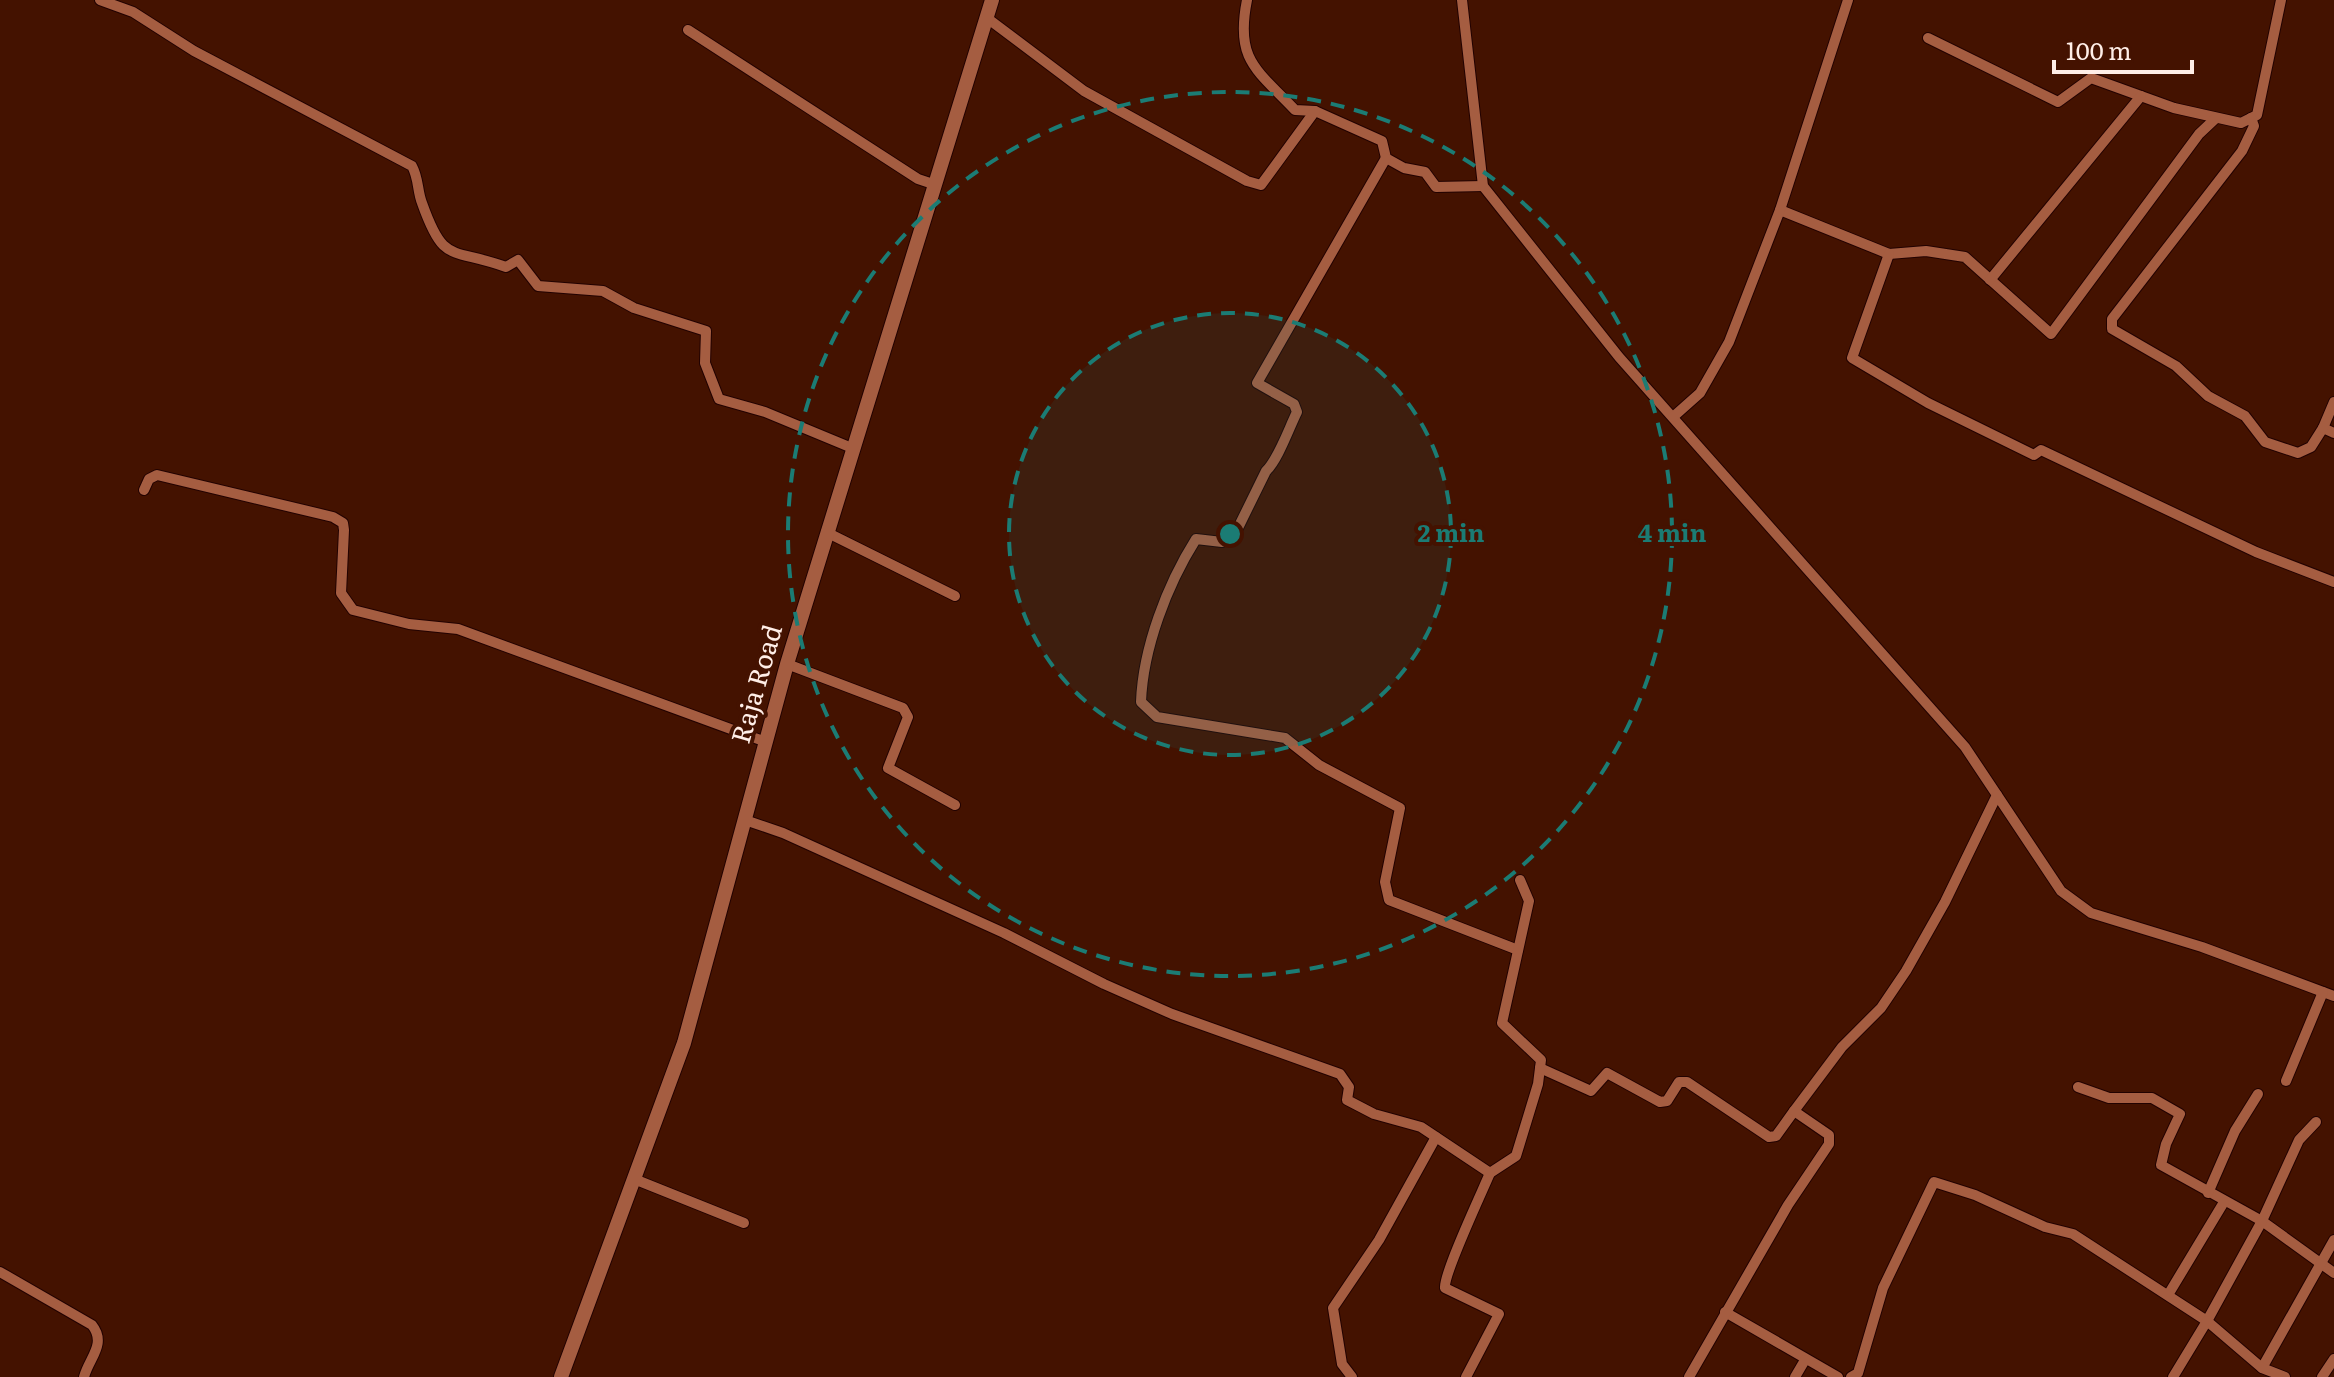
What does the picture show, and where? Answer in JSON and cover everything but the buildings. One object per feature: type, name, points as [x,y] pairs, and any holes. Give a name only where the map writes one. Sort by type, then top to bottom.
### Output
[{"type":"street","points":[[100,0],[133,12],[194,51],[412,166],[419,179],[420,197],[436,241],[450,252],[486,259],[506,267],[518,260],[538,286],[603,291],[634,308],[706,331],[705,363],[719,399],[765,412],[852,448]]},
{"type":"street","name":"Raja Road","points":[[561,1377],[684,1043],[787,664],[992,0]]},
{"type":"street","points":[[1247,0],[1241,31],[1248,61],[1295,110],[1315,111],[1382,141],[1386,158],[1257,383],[1294,404],[1297,412],[1276,451],[1274,464],[1266,471],[1236,532],[1222,542],[1196,539],[1185,556],[1166,598],[1142,676],[1141,702],[1157,717],[1285,738],[1319,765],[1400,808],[1385,882],[1389,900],[1518,950]]},
{"type":"street","points":[[1462,0],[1483,186],[1619,357],[1965,747],[2061,891],[2091,913],[2202,947],[2329,994],[2286,1081]]},
{"type":"street","points":[[1673,417],[1700,393],[1729,342],[1780,210],[1848,0]]},
{"type":"street","points":[[1928,38],[2058,102],[2091,78],[2141,96],[2241,123],[2257,115],[2281,0]]},
{"type":"street","points":[[987,18],[1084,91],[1247,181],[1261,185],[1315,111]]},
{"type":"street","points":[[688,30],[918,179],[933,184]]},
{"type":"street","points":[[1990,280],[2141,96]]},
{"type":"street","points":[[1780,210],[1889,254],[1953,253],[1965,257],[2051,334],[2199,134],[2216,118]]},
{"type":"street","points":[[2251,118],[2254,126],[2242,151],[2219,185],[2112,319],[2112,329],[2176,366],[2208,396],[2245,416],[2265,442],[2298,453],[2311,447],[2329,431],[2334,402]]},
{"type":"street","points":[[1386,158],[1404,168],[1425,172],[1436,187],[1483,186]]},
{"type":"street","points":[[1889,254],[1852,358],[1928,403],[2034,455],[2041,450],[2256,552],[2334,582]]},
{"type":"street","points":[[144,490],[149,479],[157,475],[333,517],[343,526],[341,593],[353,610],[409,624],[458,629],[766,742]]},
{"type":"street","points":[[826,532],[955,596]]},
{"type":"street","points":[[787,664],[903,708],[908,717],[888,768],[955,805]]},
{"type":"street","points":[[1540,1068],[1591,1091],[1607,1073],[1660,1102],[1667,1101],[1679,1082],[1687,1082],[1769,1137],[1776,1136],[1842,1047],[1881,1008],[1906,971],[1945,902],[1997,795]]},
{"type":"street","points":[[745,820],[783,833],[1004,933],[1104,984],[1172,1014],[1340,1074],[1349,1087],[1347,1100],[1374,1114],[1421,1127],[1490,1173]]},
{"type":"street","points":[[1466,1377],[1499,1314],[1445,1288],[1443,1278],[1460,1249],[1490,1173],[1516,1156],[1541,1060],[1502,1023],[1529,901],[1520,880]]},
{"type":"street","points":[[2078,1087],[2109,1098],[2152,1098],[2180,1114],[2161,1165],[2262,1221],[2334,1273]]},
{"type":"street","points":[[2208,1193],[2235,1131],[2258,1094]]},
{"type":"street","points":[[1689,1377],[1725,1312],[1829,1144],[1829,1135],[1794,1111]]},
{"type":"street","points":[[2173,1377],[2262,1221],[2299,1140],[2316,1122]]},
{"type":"street","points":[[1352,1377],[1342,1364],[1333,1308],[1379,1240],[1436,1137]]},
{"type":"street","points":[[634,1179],[744,1223]]},
{"type":"street","points":[[1851,1377],[1858,1373],[1883,1288],[1934,1182],[1975,1195],[2045,1227],[2073,1234],[2207,1321],[2262,1368],[2285,1377]]},
{"type":"street","points":[[2168,1295],[2224,1202]]},
{"type":"street","points":[[2262,1368],[2334,1240]]},
{"type":"street","points":[[0,1272],[92,1325],[99,1333],[99,1346],[84,1377]]},
{"type":"street","points":[[1725,1312],[1838,1377]]},
{"type":"street","points":[[2322,1377],[2334,1359]]},
{"type":"street","points":[[1795,1377],[1805,1360]]}]
